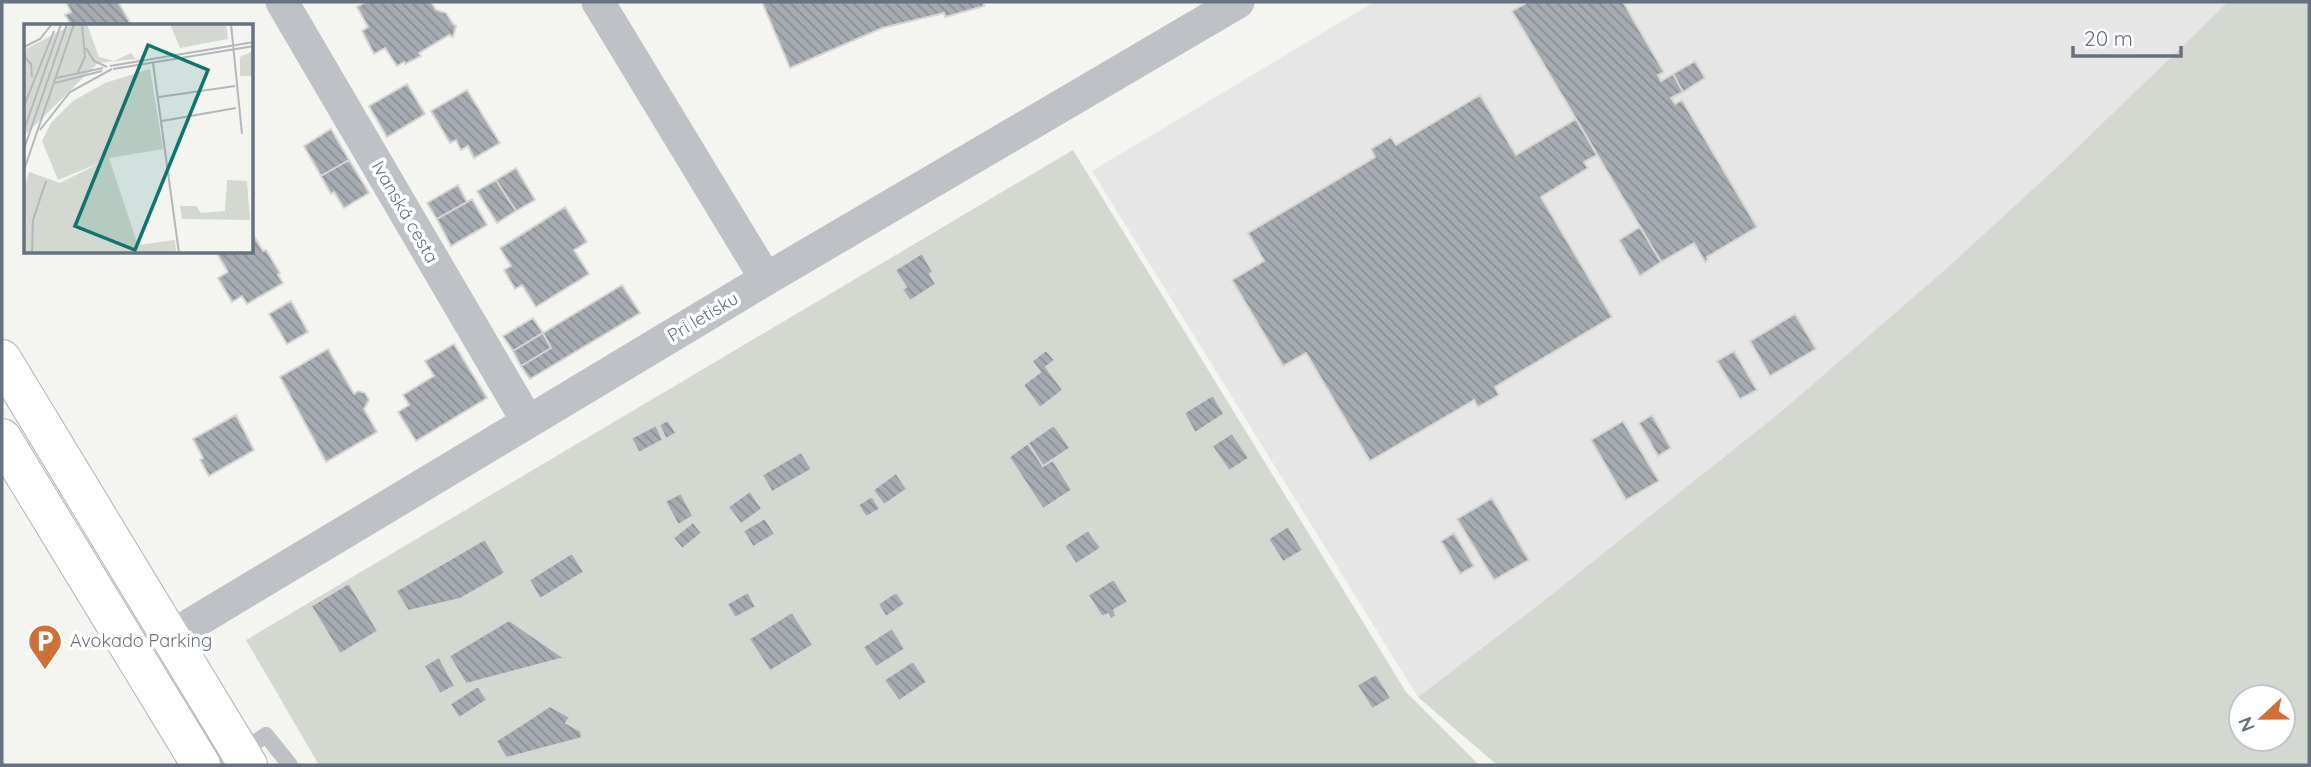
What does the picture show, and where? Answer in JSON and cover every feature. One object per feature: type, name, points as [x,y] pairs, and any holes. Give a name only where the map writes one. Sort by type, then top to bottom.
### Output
[{"type":"street","name":"Ivanská cesta","points":[[282,2],[528,422]]},
{"type":"street","points":[[598,2],[766,279]]},
{"type":"street","name":"Pri letisku","points":[[170,637],[766,279],[1238,2]]},
{"type":"street","points":[[2,359],[170,637],[237,761]]},
{"type":"street","points":[[2,438],[201,765]]},
{"type":"lane","points":[[237,761],[267,735],[290,765]]},
{"type":"shaded area","points":[[1374,2],[2228,2],[2057,167],[1948,267],[1783,410],[1418,697],[1092,171]]},
{"type":"shaded area","points":[[2228,2],[2309,2],[2309,765],[1497,765],[1418,697],[1783,410],[1948,267],[2057,167]]},
{"type":"shaded area","points":[[1073,150],[1406,692],[1479,765],[319,765],[246,640]]},
{"type":"building","points":[[66,2],[118,2],[131,24],[71,24],[65,15],[71,12]]},
{"type":"building","points":[[366,2],[431,2],[436,10],[446,13],[456,26],[453,37],[449,35],[419,53],[421,56],[397,66],[385,48],[374,54],[362,31],[368,27],[357,7]]},
{"type":"building","points":[[762,2],[983,2],[984,6],[945,17],[944,13],[882,28],[790,68]]},
{"type":"building","points":[[1528,2],[1623,2],[1664,72],[1658,75],[1661,81],[1673,74],[1683,92],[1671,98],[1675,104],[1682,100],[1757,227],[1707,257],[1705,262],[1694,243],[1661,262],[1512,11]]},
{"type":"building","points":[[1695,61],[1705,78],[1683,92],[1673,74]]},
{"type":"building","points":[[407,84],[425,114],[387,137],[369,106]]},
{"type":"building","points":[[467,90],[500,143],[474,158],[468,146],[461,150],[456,140],[450,143],[431,111]]},
{"type":"building","points":[[1480,95],[1516,155],[1576,119],[1597,155],[1584,162],[1588,168],[1541,197],[1612,317],[1495,387],[1499,395],[1478,407],[1474,400],[1370,461],[1306,353],[1283,366],[1232,280],[1264,261],[1248,233],[1375,157],[1371,149],[1391,137],[1396,145]]},
{"type":"building","points":[[331,129],[349,160],[321,176],[304,146]]},
{"type":"building","points":[[349,160],[369,193],[344,208],[334,192],[331,194],[321,176]]},
{"type":"building","points":[[516,168],[535,200],[516,211],[496,180]]},
{"type":"building","points":[[496,180],[516,211],[497,223],[477,191]]},
{"type":"building","points":[[458,185],[467,202],[437,219],[427,203]]},
{"type":"building","points":[[472,199],[487,225],[451,246],[437,219]]},
{"type":"building","points":[[565,207],[587,242],[574,250],[589,274],[536,307],[522,285],[515,289],[504,270],[511,266],[500,248]]},
{"type":"building","points":[[1640,227],[1661,262],[1640,276],[1619,240]]},
{"type":"building","points":[[254,236],[263,251],[266,250],[283,283],[247,304],[242,296],[232,302],[218,278],[228,272],[217,254],[254,254]]},
{"type":"building","points":[[922,253],[933,272],[930,274],[936,284],[910,301],[902,289],[906,287],[895,270]]},
{"type":"building","points":[[622,285],[640,313],[530,379],[521,366],[551,348],[543,333]]},
{"type":"building","points":[[291,301],[308,332],[287,344],[269,314]]},
{"type":"building","points":[[1795,314],[1816,349],[1770,376],[1750,341]]},
{"type":"building","points":[[533,318],[543,333],[513,351],[503,336]]},
{"type":"building","points":[[543,333],[551,348],[521,366],[513,351]]},
{"type":"building","points":[[454,344],[487,398],[416,441],[398,412],[409,405],[403,395],[434,376],[425,361]]},
{"type":"building","points":[[328,349],[354,394],[358,391],[365,393],[369,400],[364,409],[377,432],[326,462],[280,377]]},
{"type":"building","points":[[1046,350],[1055,360],[1046,367],[1063,390],[1040,408],[1023,385],[1040,372],[1032,361]]},
{"type":"building","points":[[1734,351],[1757,390],[1740,399],[1717,361]]},
{"type":"building","points":[[1213,395],[1224,414],[1195,433],[1184,413]]},
{"type":"building","points":[[236,415],[254,450],[209,476],[193,439]]},
{"type":"building","points":[[1652,415],[1671,448],[1658,456],[1639,423]]},
{"type":"building","points":[[668,420],[676,433],[666,439],[659,425]]},
{"type":"building","points":[[1623,421],[1659,481],[1626,500],[1591,440]]},
{"type":"building","points":[[656,425],[663,440],[639,453],[631,438]]},
{"type":"building","points":[[1054,425],[1070,448],[1043,466],[1028,443]]},
{"type":"building","points":[[1232,433],[1249,458],[1229,471],[1212,446]]},
{"type":"building","points":[[1028,443],[1043,466],[1053,460],[1072,490],[1043,509],[1009,457]]},
{"type":"building","points":[[801,452],[812,469],[772,492],[762,475]]},
{"type":"building","points":[[896,473],[907,489],[884,505],[873,490]]},
{"type":"building","points":[[750,491],[762,509],[741,524],[728,507]]},
{"type":"building","points":[[681,493],[693,516],[678,525],[665,501]]},
{"type":"building","points":[[872,496],[880,509],[866,517],[858,505]]},
{"type":"building","points":[[1492,498],[1529,560],[1494,580],[1457,519]]},
{"type":"building","points":[[765,518],[775,534],[753,547],[743,531]]},
{"type":"building","points":[[693,522],[702,533],[682,549],[673,538]]},
{"type":"building","points":[[1288,526],[1303,550],[1283,562],[1268,539]]},
{"type":"building","points":[[1088,530],[1101,548],[1076,564],[1064,546]]},
{"type":"building","points":[[1454,533],[1474,566],[1460,574],[1441,541]]},
{"type":"building","points":[[485,539],[505,573],[460,599],[408,611],[396,591]]},
{"type":"building","points":[[572,553],[584,572],[540,599],[529,580]]},
{"type":"building","points":[[1114,579],[1128,602],[1114,610],[1116,616],[1111,619],[1108,614],[1102,617],[1088,595]]},
{"type":"building","points":[[349,583],[378,631],[340,654],[311,606]]},
{"type":"building","points":[[748,592],[756,607],[735,618],[727,604]]},
{"type":"building","points":[[896,592],[905,604],[886,617],[878,604]]},
{"type":"building","points":[[792,612],[813,645],[770,671],[749,639]]},
{"type":"building","points":[[509,620],[564,658],[466,684],[449,656]]},
{"type":"building","points":[[892,628],[905,649],[876,667],[863,647]]},
{"type":"building","points":[[439,657],[455,686],[440,694],[424,666]]},
{"type":"building","points":[[913,661],[927,682],[899,701],[884,680]]},
{"type":"building","points":[[1376,674],[1391,698],[1372,709],[1357,685]]},
{"type":"building","points":[[478,686],[487,700],[459,718],[450,704]]},
{"type":"building","points":[[550,706],[570,717],[566,723],[581,731],[582,738],[506,758],[496,741]]},
{"type":"place","name":"Avokado Parking","points":[[45,671]]}]
